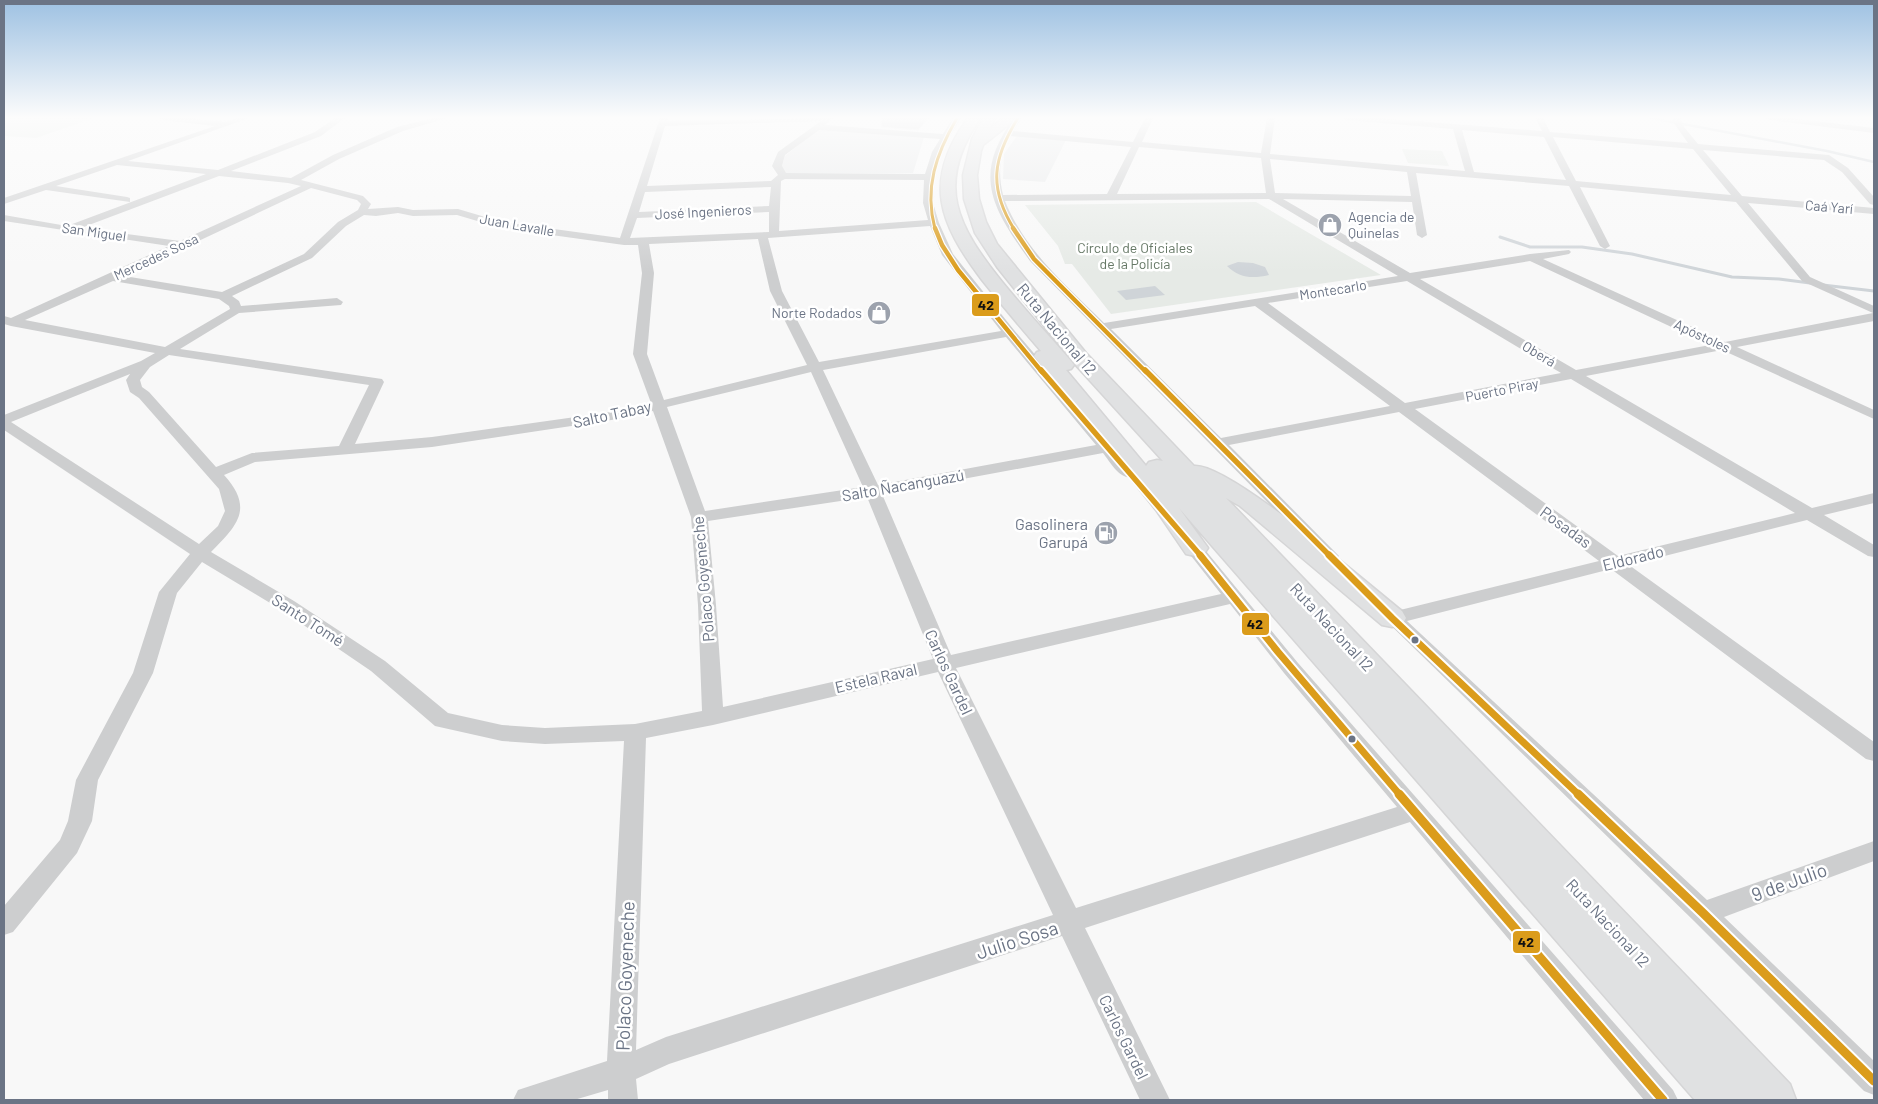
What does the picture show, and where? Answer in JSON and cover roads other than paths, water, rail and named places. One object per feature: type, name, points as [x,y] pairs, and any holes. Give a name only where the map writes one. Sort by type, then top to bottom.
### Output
[{"type":"highway","name":"Ruta Nacional 12","points":[[950,170],[948,184],[953,222],[967,248],[1003,296],[1017,328],[1724,1100]]},
{"type":"highway","name":"Ruta Nacional 12","points":[[972,170],[970,183],[974,210],[990,245],[1079,357],[1774,1100]]},
{"type":"highway","points":[[1017,328],[1044,356],[1165,504],[1195,548]]},
{"type":"highway","points":[[1174,460],[1249,501],[1392,618]]},
{"type":"street","points":[[4,202],[98,170]]},
{"type":"street","points":[[177,170],[292,181],[360,198],[366,204],[362,212],[342,224],[308,256],[223,296]]},
{"type":"street","points":[[68,229],[230,170]]},
{"type":"street","points":[[292,181],[313,170]]},
{"type":"street","points":[[624,242],[648,170]]},
{"type":"street","name":"Carlos Gardel","points":[[778,170],[779,180],[768,235],[776,291],[860,461],[944,662],[1155,1100]]},
{"type":"street","points":[[931,170],[928,203],[934,223],[948,255],[1017,328],[1106,448],[1195,548],[1291,668],[1663,1100]]},
{"type":"street","points":[[995,170],[994,180],[998,198],[1008,224],[1034,259],[1392,618],[1703,913],[1874,1081]]},
{"type":"street","points":[[1111,197],[1124,170]]},
{"type":"street","points":[[1267,170],[1271,196]]},
{"type":"street","points":[[1411,170],[1422,235]]},
{"type":"street","name":"Caá Yarí","points":[[1417,170],[1874,211]]},
{"type":"street","points":[[1469,170],[1470,174]]},
{"type":"street","points":[[1566,170],[1605,246]]},
{"type":"street","points":[[1717,170],[1806,279],[1874,310]]},
{"type":"street","points":[[1843,170],[1874,202]]},
{"type":"street","points":[[642,189],[779,180],[929,177]]},
{"type":"street","name":"Mercedes Sosa","points":[[6,322],[112,278],[308,186]]},
{"type":"street","points":[[46,187],[127,200]]},
{"type":"street","points":[[1861,190],[1874,195]]},
{"type":"street","points":[[998,198],[1271,196],[1416,198]]},
{"type":"street","name":"Oberá","points":[[1271,196],[1874,552]]},
{"type":"street","name":"José Ingenieros","points":[[633,215],[774,209]]},
{"type":"street","name":"Juan Lavalle","points":[[362,212],[376,213],[398,210],[413,213],[458,212],[501,225],[624,242],[768,235],[934,223]]},
{"type":"street","name":"San Miguel","points":[[4,218],[184,245]]},
{"type":"street","points":[[4,230],[26,222]]},
{"type":"street","name":"Polaco Goyeneche","points":[[643,242],[648,273],[640,354],[699,517],[707,605],[713,717]]},
{"type":"street","name":"Montecarlo","points":[[1100,327],[1409,278],[1530,256],[1565,252]]},
{"type":"street","name":"Apóstoles","points":[[1530,256],[1874,415]]},
{"type":"street","points":[[112,278],[223,296],[235,304],[236,310]]},
{"type":"street","points":[[4,422],[145,364],[236,310],[337,302]]},
{"type":"street","name":"Posadas","points":[[1257,302],[1874,753]]},
{"type":"street","name":"Puerto Piray","points":[[1218,443],[1575,376],[1874,317]]},
{"type":"street","points":[[6,322],[167,351],[377,382],[345,450]]},
{"type":"street","name":"Salto Tabay","points":[[214,473],[252,458],[432,442],[618,415],[815,367],[1017,328]]},
{"type":"street","points":[[4,924],[69,846],[80,821],[87,780],[143,673],[168,592],[200,553],[226,528],[233,511],[227,488],[144,395],[136,389],[133,380],[145,364]]},
{"type":"street","name":"Santo Tomé","points":[[4,422],[200,553],[287,605],[378,666],[442,720],[502,733],[545,736],[634,732]]},
{"type":"street","name":"Salto Ñacanguazú","points":[[699,517],[871,491],[1106,448]]},
{"type":"street","name":"Eldorado","points":[[1392,618],[1874,498]]},
{"type":"street","name":"Estela Raval","points":[[634,732],[713,717],[944,662],[1235,597]]},
{"type":"street","name":"Polaco Goyeneche","points":[[623,1100],[621,1071],[634,732]]},
{"type":"street","name":"Julio Sosa","points":[[528,1100],[621,1071],[666,1051],[1415,811]]},
{"type":"street","name":"9 de Julio","points":[[1703,913],[1874,851]]},
{"type":"waterway","points":[[1500,237],[1530,247],[1582,247],[1632,254],[1732,277],[1779,279],[1810,283]]},
{"type":"waterway","points":[[1823,285],[1874,291]]},
{"type":"place","name":"Agencia de Quinelas","points":[[1330,225]]},
{"type":"place","name":"Norte Rodados","points":[[879,313]]},
{"type":"place","name":"Gasolinera Garupá","points":[[1106,533]]},
{"type":"park label","name":"Círculo de Oficiales de la Policía","points":[[1135,256]]}]
